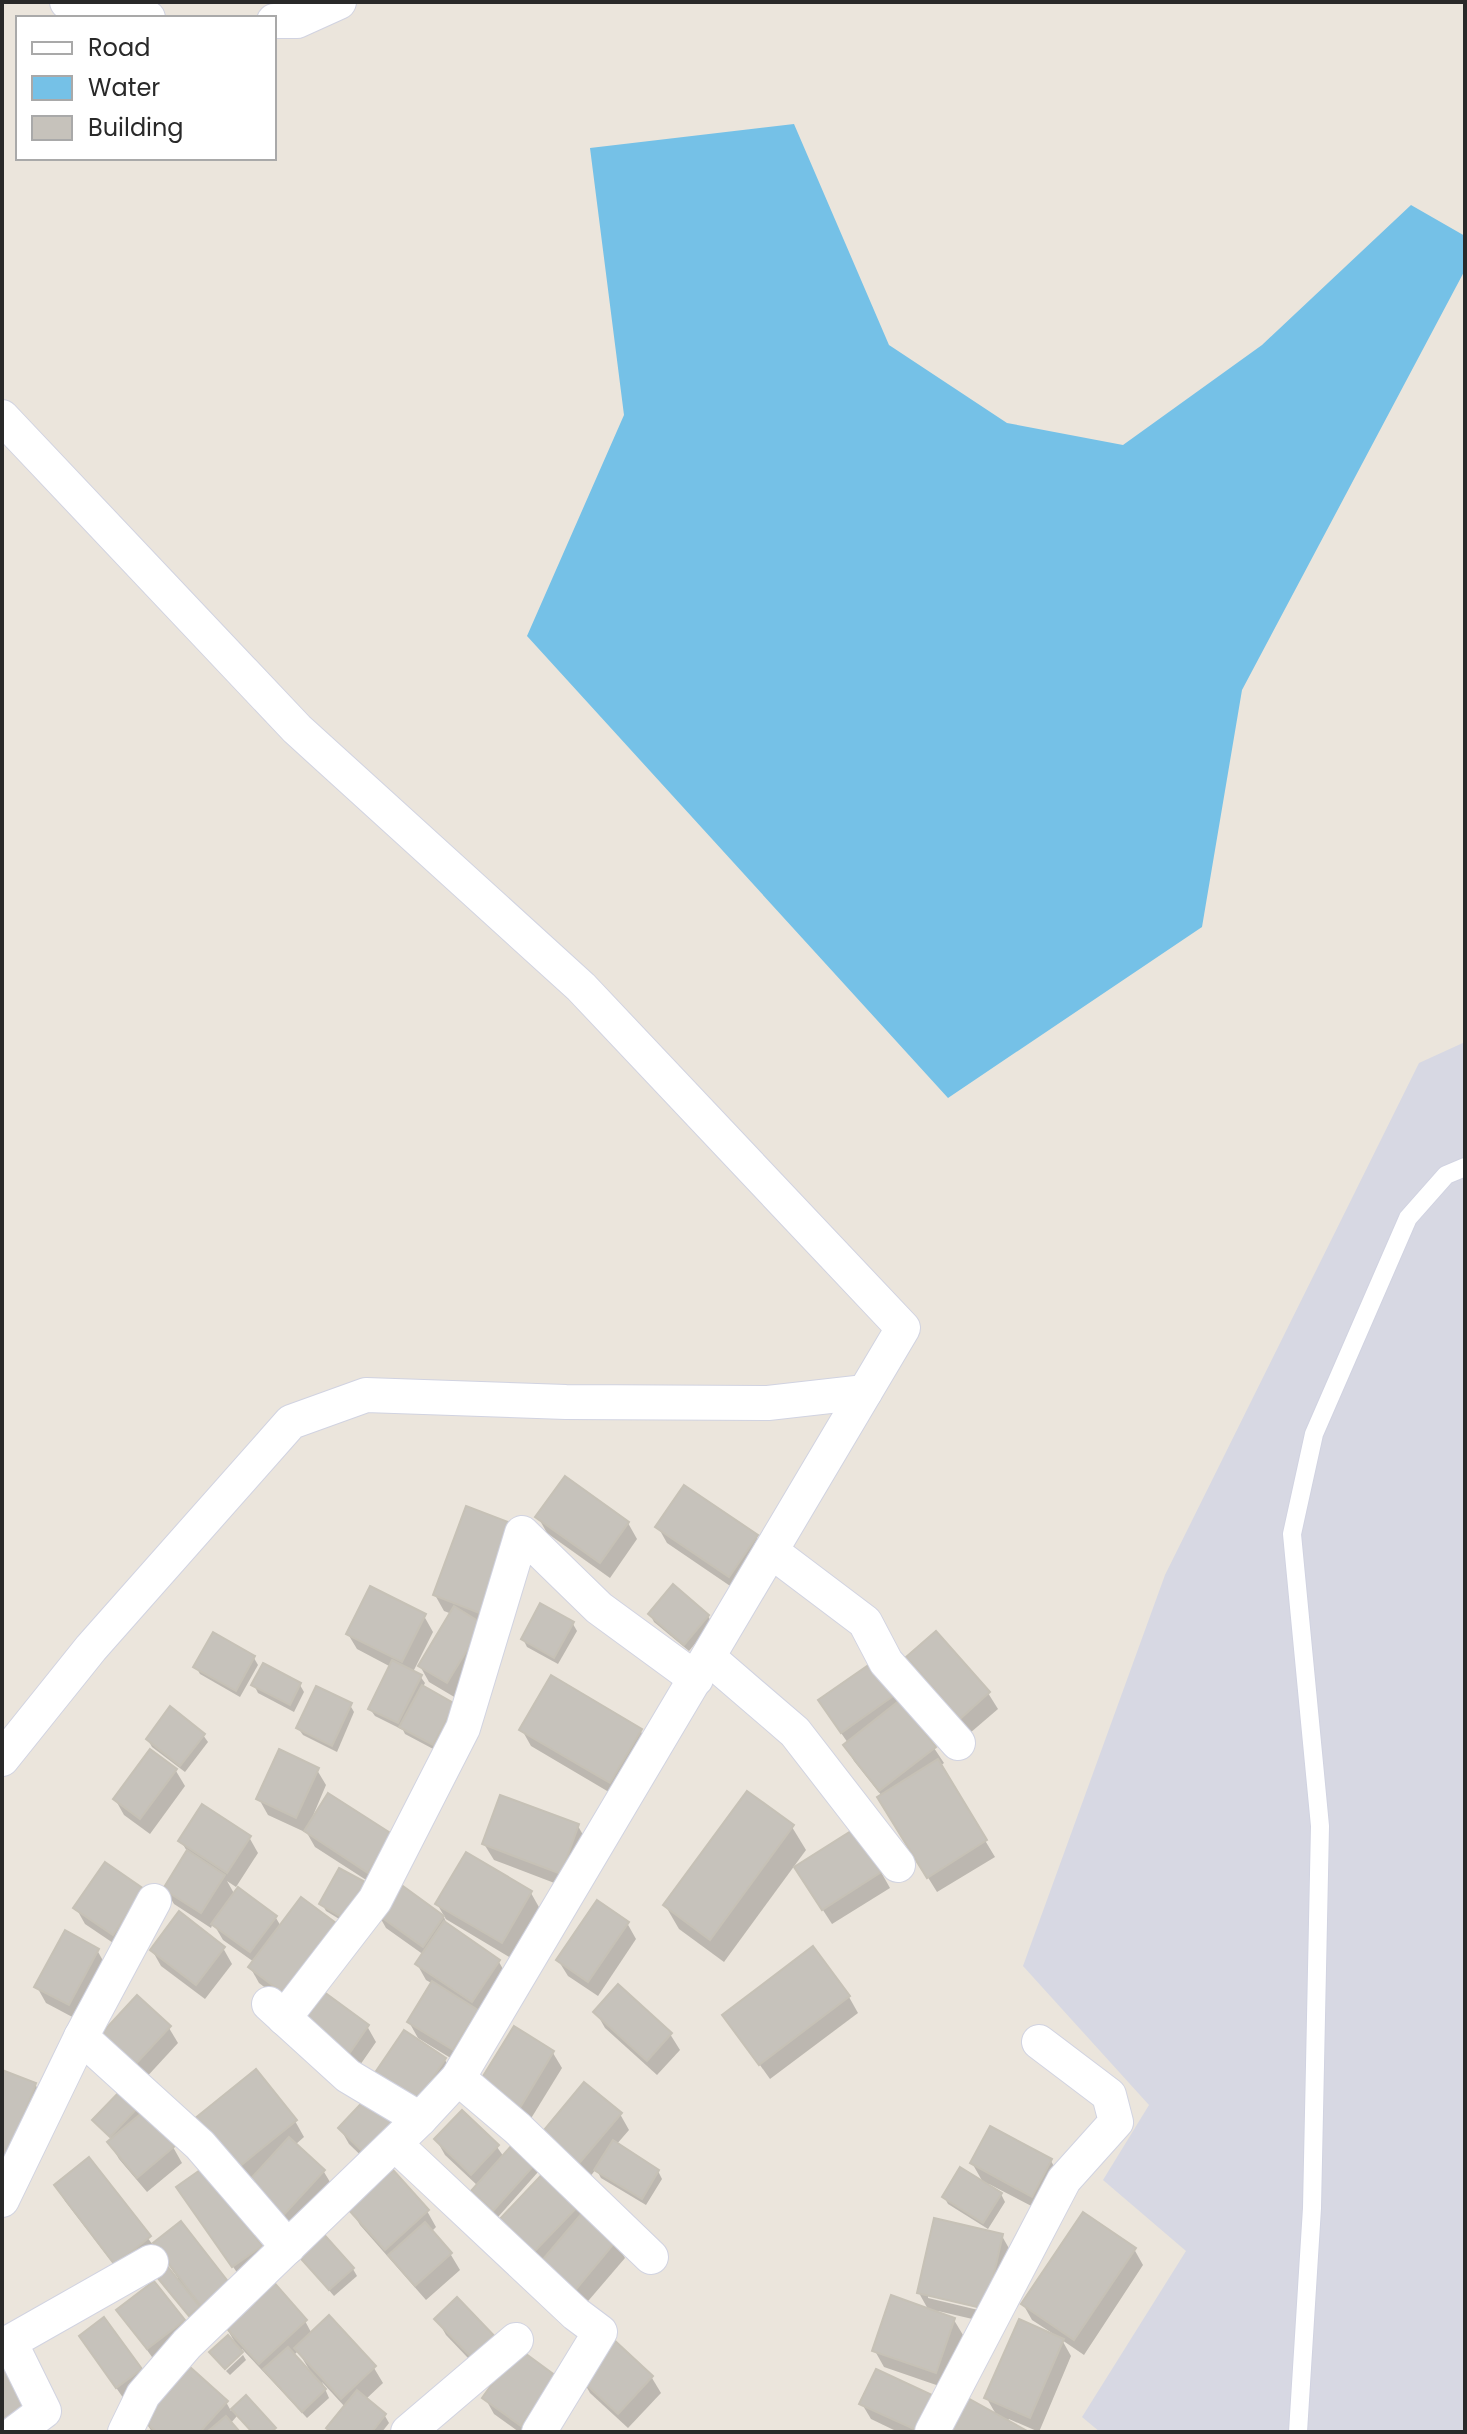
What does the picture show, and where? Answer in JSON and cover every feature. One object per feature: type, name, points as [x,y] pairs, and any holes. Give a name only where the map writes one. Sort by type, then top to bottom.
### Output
[{"type":"street","points":[[67,2],[114,16]]},
{"type":"street","points":[[276,21],[297,21],[339,2]]},
{"type":"street","points":[[2,417],[297,729],[581,987],[903,1328],[458,2078],[395,2144],[169,2365],[143,2395],[125,2432]]},
{"type":"street","points":[[2,1759],[91,1648],[291,1422],[366,1395],[566,1402],[768,1403],[865,1392]]},
{"type":"street","points":[[420,2119],[348,2076],[276,2011],[375,1900],[463,1728],[522,1533],[599,1608],[702,1668],[795,1732],[898,1865]]},
{"type":"street","points":[[771,1551],[865,1622],[886,1662],[958,1743]]},
{"type":"street","points":[[2,2200],[81,2037],[154,1901]]},
{"type":"street","points":[[81,2037],[200,2145],[288,2247]]},
{"type":"street","points":[[932,2432],[1064,2180],[1116,2122],[1109,2095],[1039,2042]]},
{"type":"street","points":[[458,2078],[517,2128],[651,2257]]},
{"type":"street","points":[[395,2144],[576,2314],[600,2332],[539,2432]]},
{"type":"street","points":[[16,2432],[52,2422],[10,2342],[151,2262]]},
{"type":"street","points":[[408,2432],[516,2340]]},
{"type":"lane","points":[[1298,2432],[1312,2208],[1320,1826],[1292,1534],[1314,1434],[1408,1218],[1446,1175],[1465,1167]]},
{"type":"shaded area","points":[[1465,1042],[1465,2432],[1100,2432],[1082,2417],[1186,2251],[1103,2180],[1149,2105],[1023,1966],[1165,1575],[1419,1063]]},
{"type":"water","points":[[794,124],[889,345],[1007,423],[1123,445],[1262,345],[1411,205],[1465,236],[1465,270],[1242,690],[1202,927],[948,1098],[527,636],[624,415],[590,148]]},
{"type":"building","points":[[565,1476],[629,1522],[600,1563],[535,1517]]},
{"type":"building","points":[[684,1485],[758,1535],[729,1577],[655,1527]]},
{"type":"building","points":[[466,1506],[521,1527],[487,1616],[433,1595]]},
{"type":"building","points":[[673,1584],[709,1615],[684,1645],[648,1614]]},
{"type":"building","points":[[370,1586],[426,1614],[402,1662],[346,1634]]},
{"type":"building","points":[[540,1603],[574,1622],[554,1658],[521,1639]]},
{"type":"building","points":[[454,1606],[483,1624],[447,1683],[418,1666]]},
{"type":"building","points":[[936,1631],[990,1692],[960,1719],[906,1657]]},
{"type":"building","points":[[213,1632],[255,1656],[236,1691],[193,1667]]},
{"type":"building","points":[[392,1660],[422,1675],[398,1723],[368,1709]]},
{"type":"building","points":[[873,1662],[896,1694],[841,1733],[818,1700]]},
{"type":"building","points":[[263,1663],[301,1683],[290,1705],[251,1685]]},
{"type":"building","points":[[551,1675],[642,1729],[610,1783],[519,1730]]},
{"type":"building","points":[[422,1685],[455,1704],[433,1745],[399,1727]]},
{"type":"building","points":[[316,1686],[352,1703],[332,1746],[296,1728]]},
{"type":"building","points":[[900,1700],[936,1747],[879,1791],[843,1745]]},
{"type":"building","points":[[170,1706],[205,1734],[180,1766],[146,1739]]},
{"type":"building","points":[[150,1749],[177,1769],[140,1819],[113,1799]]},
{"type":"building","points":[[279,1749],[319,1768],[296,1818],[256,1799]]},
{"type":"building","points":[[938,1759],[987,1840],[927,1878],[877,1797]]},
{"type":"building","points":[[747,1791],[794,1825],[710,1940],[663,1905]]},
{"type":"building","points":[[328,1793],[392,1834],[368,1873],[304,1831]]},
{"type":"building","points":[[500,1795],[579,1824],[561,1874],[482,1844]]},
{"type":"building","points":[[202,1804],[251,1836],[227,1873],[178,1841]]},
{"type":"building","points":[[856,1828],[883,1871],[822,1910],[794,1867]]},
{"type":"building","points":[[187,1850],[225,1875],[201,1913],[163,1889]]},
{"type":"building","points":[[466,1852],[532,1891],[502,1943],[435,1904]]},
{"type":"building","points":[[105,1862],[144,1889],[113,1935],[73,1908]]},
{"type":"building","points":[[339,1868],[365,1882],[345,1919],[319,1904]]},
{"type":"building","points":[[396,1881],[444,1916],[423,1947],[374,1912]]},
{"type":"building","points":[[238,1887],[277,1916],[250,1952],[211,1924]]},
{"type":"building","points":[[301,1897],[344,1929],[291,1999],[248,1967]]},
{"type":"building","points":[[597,1900],[629,1922],[588,1982],[556,1960]]},
{"type":"building","points":[[179,1911],[225,1947],[196,1985],[150,1950]]},
{"type":"building","points":[[444,1921],[500,1960],[472,2002],[415,1964]]},
{"type":"building","points":[[65,1930],[99,1949],[69,2005],[34,1987]]},
{"type":"building","points":[[813,1946],[850,1996],[759,2065],[722,2015]]},
{"type":"building","points":[[432,1981],[478,2010],[453,2050],[407,2022]]},
{"type":"building","points":[[618,1984],[672,2033],[647,2061],[593,2012]]},
{"type":"building","points":[[320,1989],[369,2025],[349,2054],[300,2017]]},
{"type":"building","points":[[137,1995],[171,2026],[133,2067],[100,2035]]},
{"type":"building","points":[[514,2026],[554,2051],[518,2111],[477,2086]]},
{"type":"building","points":[[404,2030],[446,2058],[411,2111],[368,2083]]},
{"type":"building","points":[[256,2069],[297,2120],[234,2171],[193,2120]]},
{"type":"building","points":[[2,2070],[36,2083],[2,2173]]},
{"type":"building","points":[[584,2082],[622,2113],[576,2167],[539,2136]]},
{"type":"building","points":[[126,2085],[143,2102],[110,2137],[92,2120]]},
{"type":"building","points":[[373,2091],[401,2119],[366,2155],[338,2128]]},
{"type":"building","points":[[462,2110],[499,2145],[471,2175],[434,2139]]},
{"type":"building","points":[[144,2111],[175,2146],[137,2178],[107,2142]]},
{"type":"building","points":[[990,2126],[1052,2159],[1032,2197],[970,2163]]},
{"type":"building","points":[[289,2137],[325,2170],[279,2220],[244,2186]]},
{"type":"building","points":[[613,2140],[659,2170],[642,2199],[594,2170]]},
{"type":"building","points":[[513,2144],[535,2164],[493,2211],[471,2191]]},
{"type":"building","points":[[89,2157],[151,2236],[115,2265],[54,2185]]},
{"type":"building","points":[[551,2165],[586,2198],[532,2254],[498,2221]]},
{"type":"building","points":[[206,2166],[262,2246],[232,2267],[176,2187]]},
{"type":"building","points":[[960,2167],[1002,2193],[983,2223],[942,2197]]},
{"type":"building","points":[[393,2170],[429,2210],[385,2250],[348,2209]]},
{"type":"building","points":[[583,2212],[617,2240],[573,2293],[539,2264]]},
{"type":"building","points":[[1083,2212],[1136,2248],[1074,2340],[1021,2304]]},
{"type":"building","points":[[934,2218],[1003,2234],[986,2309],[917,2293]]},
{"type":"building","points":[[181,2221],[230,2284],[201,2306],[153,2243]]},
{"type":"building","points":[[425,2222],[452,2253],[415,2286],[388,2255]]},
{"type":"building","points":[[320,2230],[354,2268],[329,2290],[295,2252]]},
{"type":"building","points":[[168,2267],[200,2307],[189,2316],[156,2276]]},
{"type":"building","points":[[271,2279],[307,2320],[259,2364],[222,2323]]},
{"type":"building","points":[[154,2281],[185,2320],[147,2349],[116,2310]]},
{"type":"building","points":[[891,2295],[955,2318],[936,2373],[872,2351]]},
{"type":"building","points":[[457,2297],[502,2344],[479,2365],[434,2319]]},
{"type":"building","points":[[329,2315],[376,2366],[341,2399],[294,2348]]},
{"type":"building","points":[[104,2317],[142,2369],[116,2388],[79,2336]]},
{"type":"building","points":[[1019,2319],[1064,2339],[1030,2418],[984,2398]]},
{"type":"building","points":[[228,2335],[243,2352],[225,2369],[209,2352]]},
{"type":"building","points":[[613,2339],[653,2376],[618,2414],[578,2377]]},
{"type":"building","points":[[288,2347],[326,2389],[302,2412],[263,2369]]},
{"type":"building","points":[[518,2348],[556,2376],[521,2426],[482,2398]]},
{"type":"building","points":[[2,2362],[32,2404],[2,2425]]},
{"type":"building","points":[[190,2367],[228,2401],[200,2432],[156,2432],[143,2420]]},
{"type":"building","points":[[876,2369],[932,2395],[916,2430],[859,2404]]},
{"type":"building","points":[[357,2390],[386,2414],[372,2432],[331,2432],[326,2428]]},
{"type":"building","points":[[246,2395],[276,2428],[271,2432],[252,2432],[231,2409]]},
{"type":"building","points":[[966,2397],[1029,2432],[946,2432]]},
{"type":"building","points":[[226,2416],[240,2432],[207,2432]]}]
